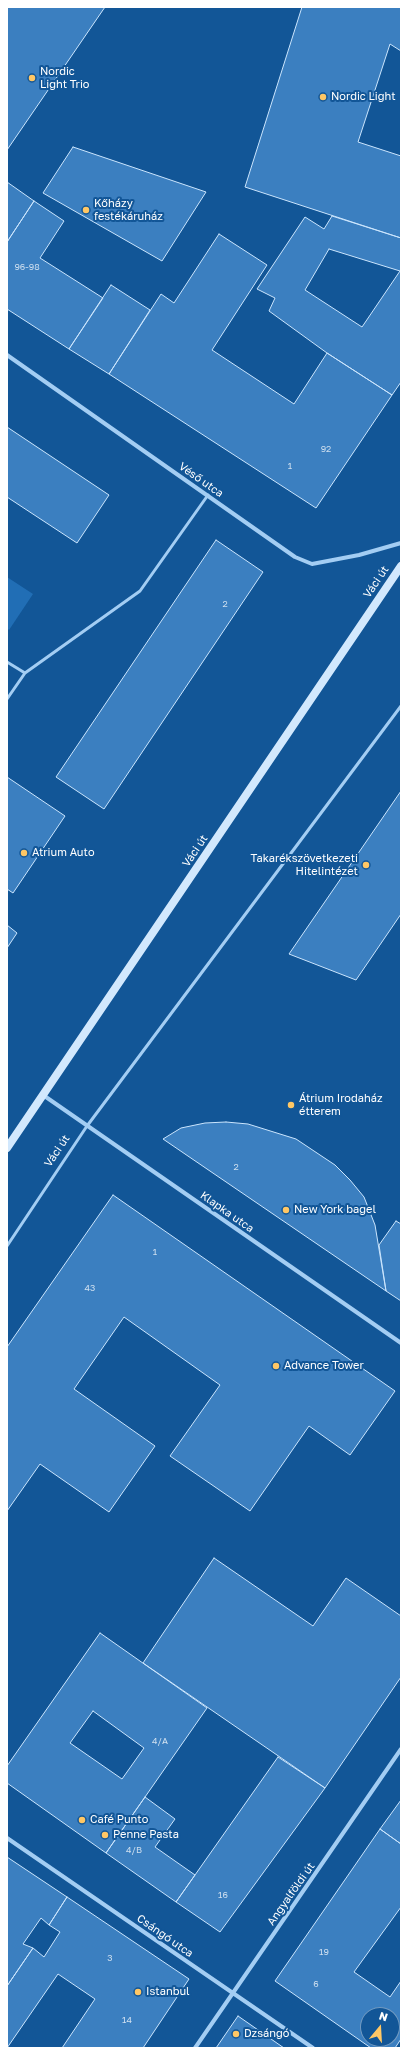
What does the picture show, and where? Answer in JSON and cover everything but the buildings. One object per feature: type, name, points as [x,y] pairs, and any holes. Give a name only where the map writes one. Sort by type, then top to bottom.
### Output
[{"type":"main road","name":"Váci út","points":[[7,1148],[401,566]]},
{"type":"street","name":"Véső utca","points":[[7,355],[295,557],[312,564],[359,555],[401,543]]},
{"type":"street","name":"Klapka utca","points":[[42,1096],[401,1343]]},
{"type":"street","name":"Angyalföldi út","points":[[195,2048],[401,1749]]},
{"type":"street","name":"Csángó utca","points":[[7,1838],[313,2048]]},
{"type":"lane","points":[[7,700],[24,673],[140,591],[208,495]]},
{"type":"lane","points":[[7,662],[24,673]]},
{"type":"lane","name":"Váci út","points":[[7,1246],[87,1126],[401,706]]},
{"type":"shaded area","points":[[7,577],[33,594],[9,630],[7,628]]},
{"type":"place","name":"Nordic Light Trio","points":[[32,78]]},
{"type":"place","name":"Nordic Light","points":[[323,97]]},
{"type":"place","name":"Kőházy festékáruház","points":[[86,210]]},
{"type":"place","name":"Atrium Auto","points":[[24,853]]},
{"type":"place","name":"Takarékszövetkezeti Hitelintézet","points":[[366,865]]},
{"type":"place","name":"Átrium Irodaház étterem","points":[[291,1105]]},
{"type":"place","name":"New York bagel","points":[[286,1210]]},
{"type":"place","name":"Advance Tower","points":[[276,1366]]},
{"type":"place","name":"Café Punto","points":[[82,1820]]},
{"type":"place","name":"Penne Pasta","points":[[105,1835]]},
{"type":"place","name":"Istanbul","points":[[138,1992]]},
{"type":"place","name":"Dzsángó","points":[[236,2034]]}]
